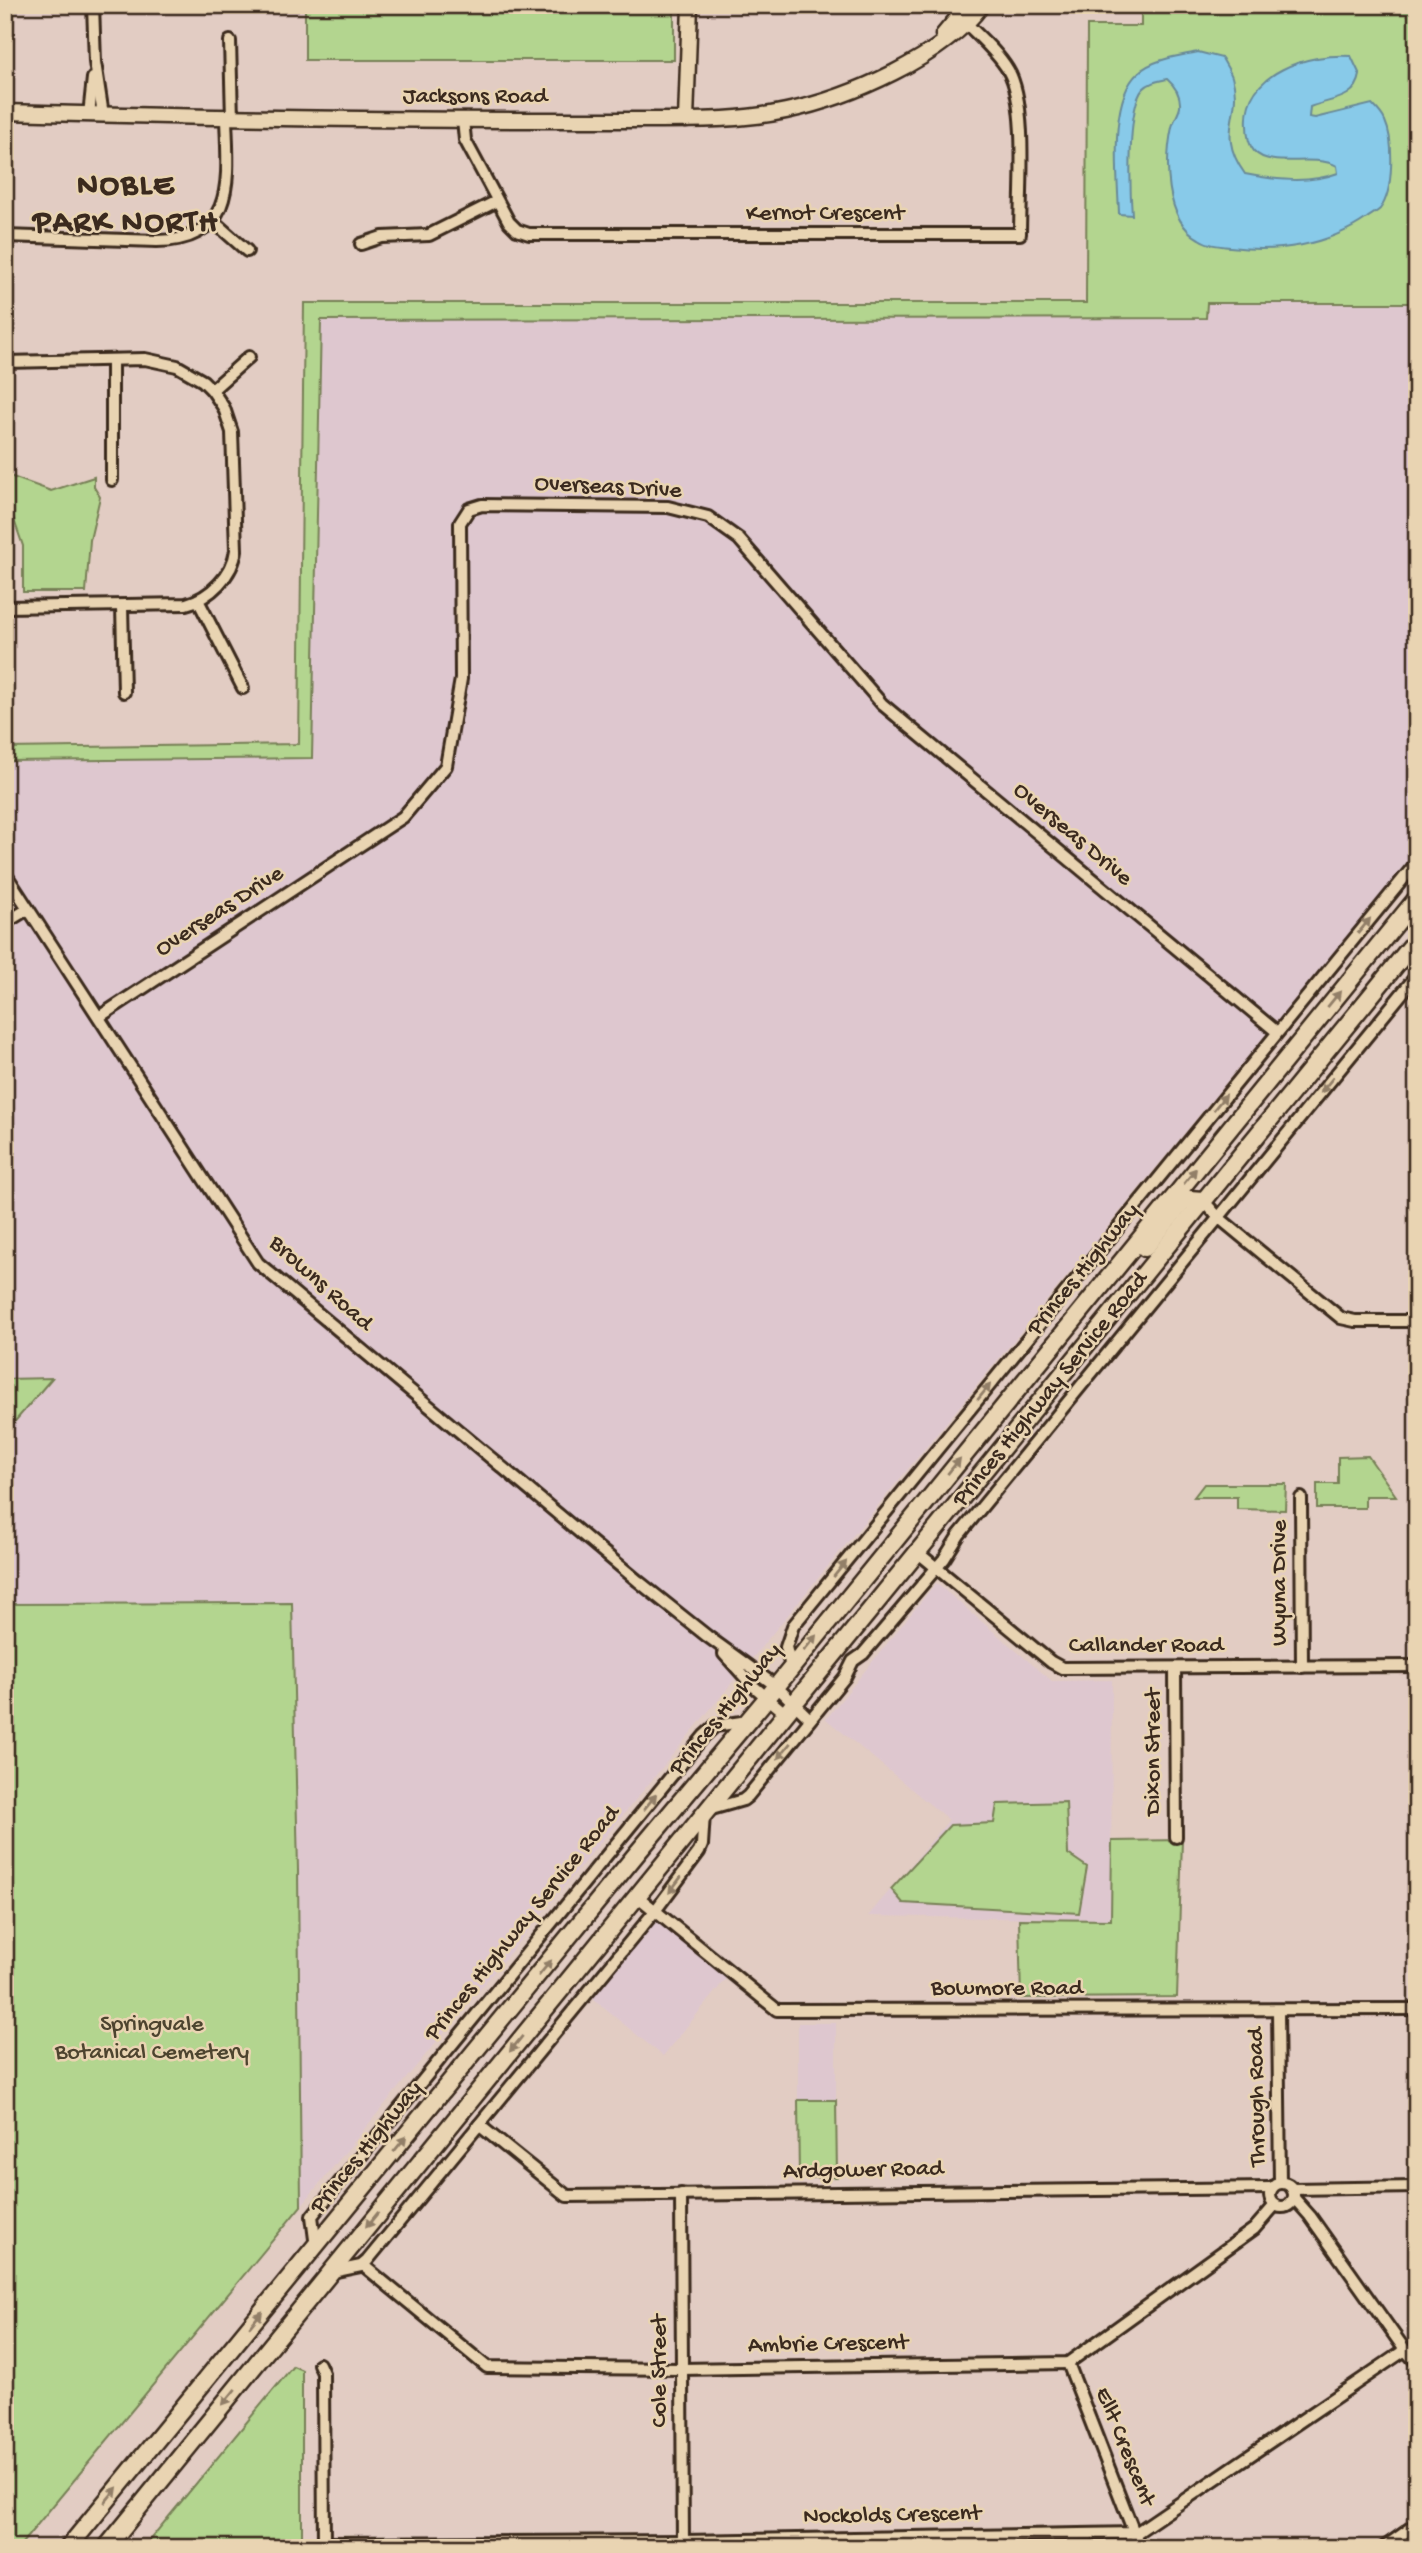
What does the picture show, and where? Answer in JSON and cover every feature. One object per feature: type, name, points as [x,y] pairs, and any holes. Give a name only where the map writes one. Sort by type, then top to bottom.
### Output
[{"type":"highway","name":"Princes Highway","points":[[68,2548],[772,1692],[1417,898]]},
{"type":"highway","name":"Princes Highway","points":[[106,2548],[1417,939]]},
{"type":"highway","points":[[1078,1312],[1123,1276],[1183,1202],[1189,1199],[1203,1200]]},
{"type":"highway","points":[[638,1852],[658,1868]]},
{"type":"highway","points":[[618,1879],[637,1896]]},
{"type":"main road","points":[[690,5],[690,51],[695,84],[691,120]]},
{"type":"main road","name":"Jacksons Road","points":[[5,112],[229,119],[691,120],[756,116],[822,102],[876,81],[918,59],[965,15],[982,5]]},
{"type":"street","points":[[93,5],[96,115]]},
{"type":"street","name":"Kernot Crescent","points":[[463,120],[465,140],[497,201],[513,227],[522,233],[1020,234],[1020,119],[1016,88],[1000,58],[965,15]]},
{"type":"street","points":[[5,236],[175,241],[193,235],[212,220],[223,202],[228,186],[230,41]]},
{"type":"street","points":[[361,244],[382,237],[436,232],[497,201]]},
{"type":"street","points":[[212,220],[247,251]]},
{"type":"street","points":[[212,390],[249,357]]},
{"type":"street","points":[[5,362],[145,359],[177,366],[190,372],[212,390],[224,408],[234,442],[236,550],[224,577],[198,600],[186,604],[5,607]]},
{"type":"street","points":[[112,360],[112,480]]},
{"type":"street","name":"Overseas Drive","points":[[99,1017],[403,817],[446,766],[461,679],[460,523],[469,509],[482,505],[668,507],[708,517],[739,539],[882,704],[1278,1032]]},
{"type":"street","points":[[198,600],[243,688]]},
{"type":"street","points":[[122,606],[124,692]]},
{"type":"street","name":"Princes Highway Service Road","points":[[791,1667],[786,1647],[793,1626],[1417,862]]},
{"type":"street","name":"Browns Road","points":[[5,873],[258,1263],[789,1707],[810,1719]]},
{"type":"street","points":[[5,923],[28,909]]},
{"type":"street","name":"Princes Highway Service Road","points":[[705,1811],[748,1796],[845,1677],[853,1661],[863,1654],[936,1567],[959,1535],[1417,975]]},
{"type":"street","points":[[1203,1200],[1218,1217],[1341,1318],[1355,1321],[1417,1321]]},
{"type":"street","points":[[1187,1220],[1202,1216],[1218,1217]]},
{"type":"street","name":"Wyuna Drive","points":[[1301,1498],[1301,1667]]},
{"type":"street","name":"Callander Road","points":[[916,1551],[1058,1666],[1417,1666]]},
{"type":"street","name":"Dixon Street","points":[[1175,1668],[1176,1837]]},
{"type":"street","name":"Princes Highway Service Road","points":[[316,2247],[312,2216],[704,1736],[715,1726],[748,1721]]},
{"type":"street","points":[[330,2272],[363,2265],[656,1912],[699,1852],[705,1811]]},
{"type":"street","name":"Bowmore Road","points":[[637,1896],[777,2010],[1417,2008]]},
{"type":"street","name":"Through Road","points":[[1276,2186],[1278,2010]]},
{"type":"street","name":"Ardgower Road","points":[[479,2124],[566,2196],[1276,2186]]},
{"type":"street","points":[[1275,2205],[1270,2195],[1276,2186],[1287,2184],[1417,2363]]},
{"type":"street","points":[[1293,2193],[1417,2187]]},
{"type":"street","points":[[1275,2205],[1286,2206],[1293,2193]]},
{"type":"street","name":"Cole Street","points":[[681,2194],[683,2544]]},
{"type":"street","points":[[1068,2363],[1254,2229],[1275,2205]]},
{"type":"street","name":"Ambrie Crescent","points":[[363,2265],[487,2367],[681,2369],[1068,2363]]},
{"type":"street","points":[[1136,2533],[1405,2350]]},
{"type":"street","name":"Ellt Crescent","points":[[1068,2363],[1140,2548]]},
{"type":"street","points":[[319,2364],[323,2373],[324,2545]]},
{"type":"street","points":[[1383,2548],[1417,2524]]},
{"type":"street","name":"Nockolds Crescent","points":[[324,2545],[683,2544],[1136,2533]]},
{"type":"shaded area","points":[[1207,303],[1417,303],[1417,851],[301,2206],[292,1603],[5,1604],[5,1433],[52,1378],[5,1379],[5,761],[312,758],[321,320],[1206,318]]},
{"type":"shaded area","points":[[936,1583],[1052,1681],[1112,1680],[1111,1920],[868,1916],[949,1820],[826,1719]]},
{"type":"shaded area","points":[[655,1920],[661,1921],[728,1976],[663,2056],[589,1996]]},
{"type":"shaded area","points":[[798,2023],[836,2023],[836,2100],[798,2100]]},
{"type":"green space","points":[[305,5],[674,5],[674,60],[305,60]]},
{"type":"green space","points":[[1141,10],[1417,10],[1417,303],[1207,303],[1206,318],[321,320],[312,758],[5,761],[5,748],[299,744],[304,303],[1086,303],[1087,26],[1141,26]]},
{"type":"green space","points":[[7,475],[51,491],[94,477],[94,487],[100,497],[90,540],[86,592],[23,592],[23,546],[6,497],[10,485]]},
{"type":"green space","points":[[52,1378],[5,1433],[5,1379]]},
{"type":"green space","points":[[1368,1456],[1396,1496],[1365,1496],[1365,1508],[1317,1508],[1317,1484],[1338,1484],[1338,1457]]},
{"type":"green space","points":[[1204,1484],[1286,1484],[1285,1510],[1237,1509],[1237,1497],[1194,1497]]},
{"type":"green space","name":"Springvale Botanical Cemetery","points":[[292,1603],[301,2206],[18,2548],[5,2548],[5,1604]]},
{"type":"green space","points":[[1066,1802],[1068,1854],[1087,1867],[1079,1913],[903,1903],[891,1889],[950,1825],[994,1823],[997,1804]]},
{"type":"green space","points":[[1182,1840],[1177,1997],[1021,1998],[1019,1919],[1111,1920],[1112,1841]]},
{"type":"green space","points":[[798,2100],[836,2100],[837,2177],[799,2178]]},
{"type":"green space","points":[[293,2366],[302,2370],[302,2548],[143,2548]]},
{"type":"water","points":[[1198,52],[1222,58],[1231,75],[1235,102],[1230,134],[1236,159],[1245,174],[1292,180],[1315,179],[1338,173],[1337,166],[1317,161],[1271,160],[1254,151],[1249,142],[1247,125],[1249,107],[1256,91],[1267,79],[1299,63],[1317,58],[1351,56],[1360,75],[1358,83],[1348,94],[1310,107],[1309,117],[1315,118],[1372,104],[1381,114],[1388,130],[1391,166],[1388,190],[1380,209],[1352,228],[1335,235],[1283,248],[1248,249],[1214,245],[1199,239],[1179,218],[1173,204],[1168,156],[1180,99],[1167,79],[1148,85],[1138,99],[1131,149],[1132,215],[1119,214],[1117,140],[1122,101],[1129,85],[1138,73],[1151,64]]},
{"type":"district","name":"NOBLE PARK NORTH","points":[[126,206]]}]
